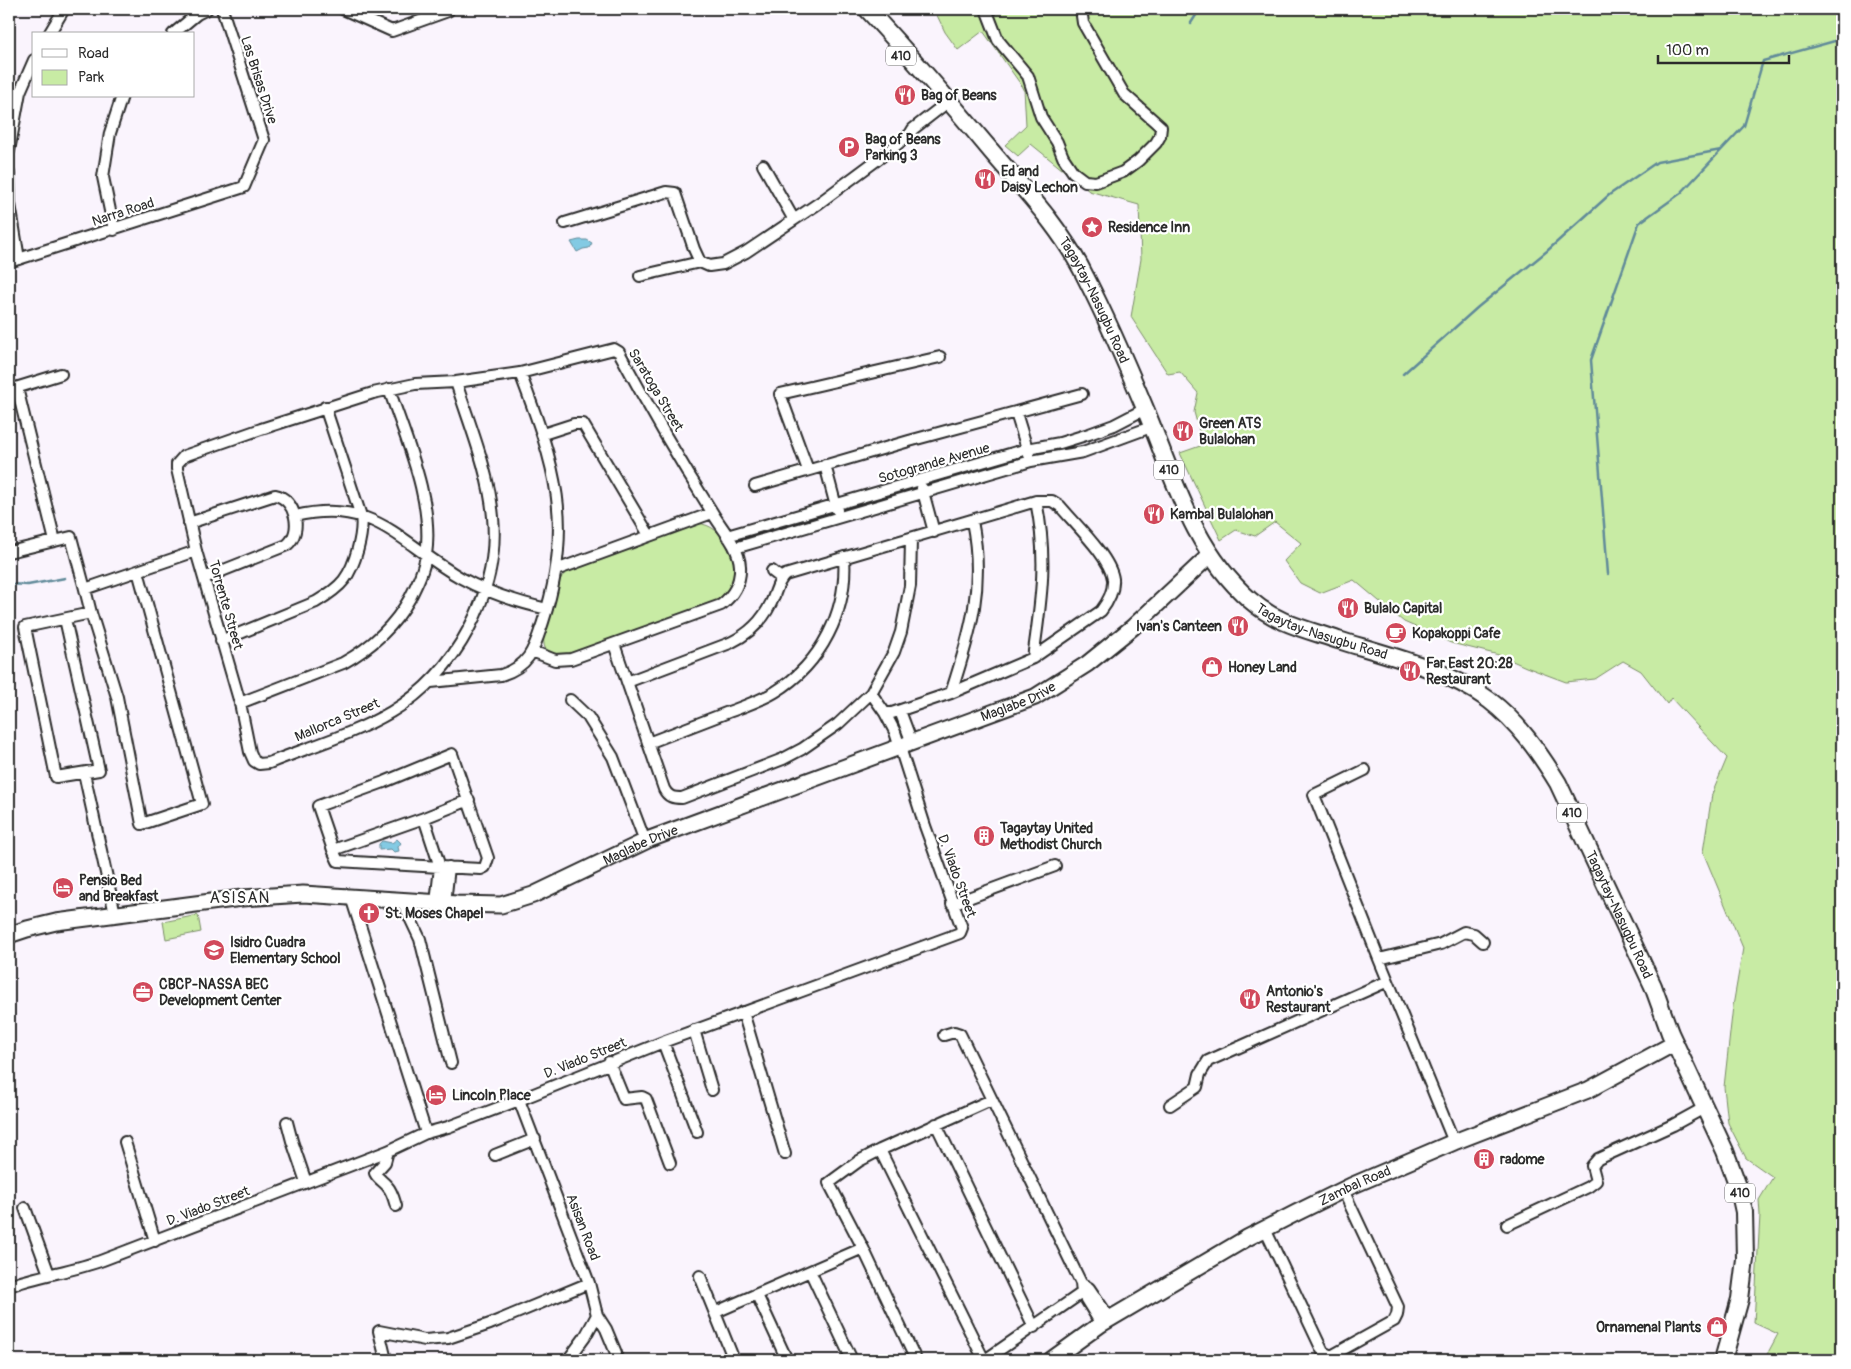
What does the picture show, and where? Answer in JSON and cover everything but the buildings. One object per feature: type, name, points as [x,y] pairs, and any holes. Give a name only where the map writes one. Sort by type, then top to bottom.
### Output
[{"type":"main road","name":"Tagaytay-Nasugbu Road","points":[[855,9],[918,75],[949,101]]},
{"type":"main road","name":"Tagaytay-Nasugbu Road","points":[[867,9],[949,101],[1048,217],[1065,240],[1086,277],[1145,409],[1190,521],[1210,555],[1230,581],[1251,601],[1285,623],[1436,672],[1486,698],[1513,722],[1544,761],[1558,783],[1653,986],[1675,1043],[1725,1151],[1739,1189],[1745,1222],[1745,1253],[1740,1298],[1723,1360]]},
{"type":"main road","name":"Tagaytay-Nasugbu Road","points":[[880,9],[928,66],[949,101]]},
{"type":"main road","name":"Maglabe Drive","points":[[9,935],[56,922],[242,898],[303,894],[501,905],[533,895],[645,841],[906,746],[1034,697],[1087,664],[1133,627],[1210,555]]},
{"type":"main road","name":"Zambal Road","points":[[1051,1360],[1105,1321],[1265,1229],[1343,1190],[1454,1142],[1588,1090],[1675,1043]]},
{"type":"street","points":[[50,32],[64,9]]},
{"type":"street","points":[[175,32],[197,14],[207,9]]},
{"type":"street","name":"Las Brisas Drive","points":[[222,9],[264,140],[244,187]]},
{"type":"street","points":[[343,9],[392,31],[448,11]]},
{"type":"street","points":[[986,9],[998,40],[1028,76],[1042,117],[1057,142],[1063,157],[1073,172],[1085,181],[1096,182],[1123,172],[1138,161],[1160,136],[1161,128],[1124,94],[1083,23],[1081,9]]},
{"type":"street","points":[[9,151],[20,92],[32,65]]},
{"type":"street","points":[[114,230],[102,177],[110,133],[121,98]]},
{"type":"street","points":[[640,276],[700,262],[709,266],[723,264],[794,220],[885,154],[910,134],[912,129],[949,101]]},
{"type":"street","points":[[764,165],[794,220]]},
{"type":"street","points":[[9,173],[10,204],[19,259]]},
{"type":"street","name":"Narra Road","points":[[9,262],[244,187]]},
{"type":"street","points":[[565,223],[666,192],[675,193],[694,250],[700,262]]},
{"type":"street","name":"Saratoga Street","points":[[184,456],[325,407],[389,389],[415,384],[456,382],[520,373],[614,349],[619,352],[712,513],[735,548],[740,566],[740,579],[736,590],[721,605],[614,644],[563,660],[555,660],[532,652]]},
{"type":"street","points":[[808,470],[780,394],[940,357]]},
{"type":"street","points":[[431,682],[506,674],[521,666],[532,652],[547,609],[556,570],[560,541],[559,508],[554,476],[543,434],[520,373]]},
{"type":"street","points":[[55,540],[13,389],[61,374]]},
{"type":"street","name":"Mallorca Street","points":[[254,761],[259,764],[269,763],[368,724],[392,712],[431,682],[446,664],[476,614],[486,591],[493,539],[493,518],[485,474],[456,382]]},
{"type":"street","points":[[240,703],[343,663],[369,647],[396,620],[422,572],[426,556],[427,519],[424,502],[389,389]]},
{"type":"street","points":[[755,486],[909,441],[1082,394]]},
{"type":"street","points":[[221,641],[298,611],[330,594],[344,580],[352,566],[363,526],[325,407]]},
{"type":"street","name":"Sotogrande Avenue","points":[[727,536],[836,506],[1027,449],[1069,441],[1114,425],[1145,409]]},
{"type":"street","points":[[1016,412],[1031,461]]},
{"type":"street","points":[[543,434],[574,424],[583,424],[649,536]]},
{"type":"street","name":"Sotogrande Avenue","points":[[735,548],[1031,461],[1094,448],[1151,427]]},
{"type":"street","points":[[1089,434],[1094,448]]},
{"type":"street","points":[[1069,441],[1072,454]]},
{"type":"street","name":"Torrente Street","points":[[184,456],[177,469],[196,551],[240,703],[250,752],[254,761]]},
{"type":"street","points":[[825,466],[839,517]]},
{"type":"street","points":[[920,481],[934,532]]},
{"type":"street","points":[[190,522],[270,495],[284,498],[296,516],[295,534],[293,540],[287,545],[204,578]]},
{"type":"street","points":[[627,682],[743,637],[753,629],[767,611],[781,578],[795,571],[1036,501],[1045,500],[1060,506],[1102,555],[1113,578],[1112,591],[1108,602],[1101,611],[1033,658],[952,693],[900,711],[885,713]]},
{"type":"street","points":[[1033,658],[1043,586],[1044,562],[1036,501]]},
{"type":"street","points":[[296,516],[318,511],[334,511],[361,516],[387,527],[426,556],[486,591],[547,609]]},
{"type":"street","points":[[556,570],[712,513]]},
{"type":"street","points":[[952,693],[968,640],[975,606],[977,562],[972,521]]},
{"type":"street","points":[[9,552],[71,537],[91,613],[117,697],[142,824],[202,804],[138,571]]},
{"type":"street","points":[[614,644],[666,794],[671,797],[682,798],[802,749],[838,724],[871,693],[891,658],[901,632],[910,586],[910,539]]},
{"type":"street","points":[[85,589],[196,551]]},
{"type":"street","points":[[648,743],[755,702],[774,693],[790,682],[807,665],[835,623],[845,580],[844,557]]},
{"type":"street","points":[[772,570],[781,578]]},
{"type":"street","points":[[65,619],[99,770],[56,777],[25,627],[91,613]]},
{"type":"street","points":[[871,693],[906,746]]},
{"type":"street","points":[[570,700],[588,717],[612,757],[645,841]]},
{"type":"street","points":[[900,711],[906,746]]},
{"type":"street","name":"D. Viado Street","points":[[9,1286],[49,1274],[91,1265],[388,1151],[426,1133],[448,1127],[519,1100],[610,1062],[960,932],[962,928],[952,904],[906,746]]},
{"type":"street","points":[[452,754],[488,858],[485,867],[481,869],[338,861],[333,850],[318,806],[384,782],[452,754]]},
{"type":"street","points":[[1365,770],[1314,795],[1378,959],[1454,1142]]},
{"type":"street","points":[[84,772],[114,914]]},
{"type":"street","points":[[333,850],[469,800]]},
{"type":"street","points":[[424,818],[444,867],[440,903]]},
{"type":"street","points":[[952,904],[1055,866]]},
{"type":"street","points":[[351,896],[426,1133]]},
{"type":"street","points":[[402,901],[420,939],[451,1063]]},
{"type":"street","points":[[1378,959],[1441,944],[1464,932],[1474,934],[1483,942]]},
{"type":"street","points":[[1170,1105],[1197,1087],[1200,1074],[1208,1061],[1388,981]]},
{"type":"street","points":[[743,1012],[785,1154]]},
{"type":"street","points":[[694,1030],[712,1090]]},
{"type":"street","points":[[944,1035],[954,1032],[960,1034],[1084,1288],[1105,1321]]},
{"type":"street","points":[[663,1042],[697,1132]]},
{"type":"street","points":[[610,1062],[624,1099],[642,1097],[646,1099],[670,1163]]},
{"type":"street","name":"Asisan Road","points":[[519,1100],[589,1283],[598,1316],[616,1352]]},
{"type":"street","points":[[916,1360],[863,1248],[829,1183],[859,1161],[880,1150],[991,1100]]},
{"type":"street","points":[[1507,1225],[1588,1187],[1596,1181],[1592,1166],[1598,1159],[1673,1125],[1704,1108]]},
{"type":"street","points":[[287,1122],[306,1182]]},
{"type":"street","points":[[936,1124],[1034,1327]]},
{"type":"street","points":[[495,1155],[535,1139]]},
{"type":"street","points":[[125,1142],[155,1241]]},
{"type":"street","points":[[880,1150],[985,1360],[1034,1327],[1084,1288]]},
{"type":"street","points":[[388,1151],[385,1162],[376,1173],[378,1178],[388,1186],[396,1206]]},
{"type":"street","points":[[1265,1229],[1324,1352],[1331,1356],[1394,1321],[1398,1307],[1343,1190]]},
{"type":"street","points":[[25,1208],[49,1274]]},
{"type":"street","points":[[716,1312],[863,1248]]},
{"type":"street","points":[[810,1271],[852,1360]]},
{"type":"street","points":[[700,1276],[734,1360]]},
{"type":"street","points":[[386,1360],[379,1331],[425,1340],[448,1338],[490,1324],[589,1283]]},
{"type":"street","points":[[757,1294],[787,1360]]},
{"type":"street","points":[[568,1360],[586,1337],[598,1316]]},
{"type":"green space","points":[[934,9],[1842,9],[1842,1360],[1764,1360],[1778,1334],[1754,1323],[1760,1215],[1759,1200],[1773,1177],[1746,1158],[1728,1123],[1724,1087],[1733,1006],[1743,948],[1703,852],[1712,794],[1727,758],[1671,698],[1667,704],[1641,671],[1623,661],[1595,679],[1566,682],[1499,655],[1451,643],[1404,622],[1354,580],[1320,593],[1300,583],[1284,561],[1301,543],[1275,522],[1255,536],[1236,530],[1221,540],[1180,453],[1203,445],[1194,412],[1198,393],[1180,372],[1168,374],[1131,317],[1141,259],[1139,205],[1089,191],[1031,144],[1018,156],[1005,145],[1026,125],[1024,89],[983,31],[958,50],[945,32]]},
{"type":"green space","points":[[697,523],[707,525],[718,533],[724,541],[734,563],[735,571],[732,585],[722,598],[713,603],[568,654],[554,654],[545,648],[545,632],[554,606],[558,584],[565,573]]},
{"type":"green space","points":[[198,915],[201,932],[166,939],[163,922]]},
{"type":"water","points":[[587,240],[592,243],[589,248],[577,252],[571,242]]},
{"type":"water","points":[[397,839],[401,843],[398,847],[399,851],[394,852],[391,849],[379,850],[379,844],[382,841],[392,843]]},
{"type":"waterway","points":[[1191,23],[1200,9]]},
{"type":"waterway","points":[[1608,574],[1591,360],[1639,223],[1681,193],[1744,126],[1763,61],[1842,39]]},
{"type":"waterway","points":[[1403,374],[1478,307],[1547,251],[1609,195],[1657,162],[1721,150]]},
{"type":"waterway","points":[[9,584],[28,585],[65,578]]},
{"type":"place","name":"Bag of Beans","points":[[905,95]]},
{"type":"place","name":"Bag of Beans Parking 3","points":[[849,147]]},
{"type":"place","name":"Ed and Daisy Lechon","points":[[985,179]]},
{"type":"place","name":"Residence Inn","points":[[1092,227]]},
{"type":"place","name":"Green ATS Bulalohan","points":[[1183,431]]},
{"type":"place","name":"Kambal Bulalohan","points":[[1154,514]]},
{"type":"place","name":"Bulalo Capital","points":[[1348,608]]},
{"type":"place","name":"Ivan's Canteen","points":[[1238,626]]},
{"type":"place","name":"Kopakoppi Cafe","points":[[1396,633]]},
{"type":"place","name":"Honey Land","points":[[1212,667]]},
{"type":"place","name":"Far East 20:28 Restaurant","points":[[1410,671]]},
{"type":"place","name":"Tagaytay United Methodist Church","points":[[984,836]]},
{"type":"place","name":"Pensio Bed and Breakfast","points":[[63,888]]},
{"type":"place","name":"St. Moses Chapel","points":[[369,913]]},
{"type":"place","name":"Isidro Cuadra Elementary School","points":[[214,950]]},
{"type":"place","name":"CBCP-NASSA BEC Development Center","points":[[143,992]]},
{"type":"place","name":"Antonio's Restaurant","points":[[1250,999]]},
{"type":"place","name":"Lincoln Place","points":[[436,1095]]},
{"type":"place","name":"radome","points":[[1484,1159]]},
{"type":"place","name":"Ornamenal Plants","points":[[1717,1327]]},
{"type":"district","name":"ASISAN","points":[[240,898]]}]
